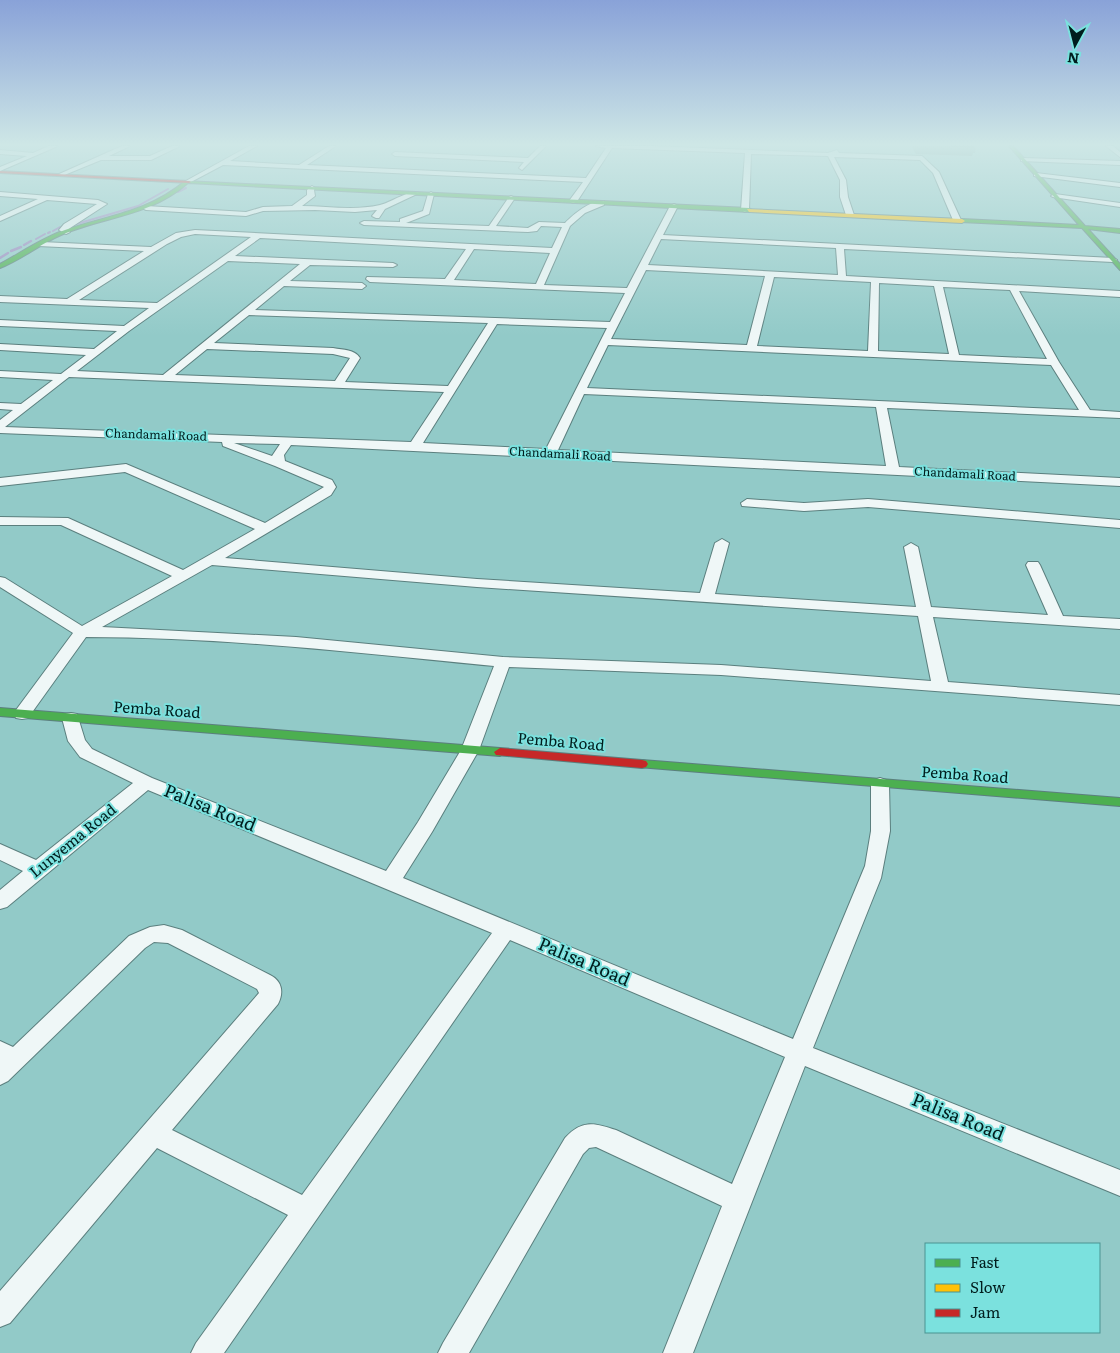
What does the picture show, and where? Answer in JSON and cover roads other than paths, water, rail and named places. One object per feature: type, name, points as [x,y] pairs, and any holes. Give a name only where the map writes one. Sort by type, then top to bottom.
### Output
[{"type":"main road","points":[[0,261],[65,231],[136,209]]},
{"type":"main road","points":[[0,266],[65,231],[142,209]]},
{"type":"main road","points":[[729,209],[1084,227],[1120,231]]},
{"type":"main road","points":[[1067,209],[1118,264]]},
{"type":"main road","name":"Pemba Road","points":[[0,712],[1120,802]]},
{"type":"street","points":[[0,219],[22,209]]},
{"type":"street","points":[[65,231],[96,209]]},
{"type":"street","points":[[165,209],[246,214],[256,210],[288,209]]},
{"type":"street","points":[[302,209],[382,211]]},
{"type":"street","points":[[346,239],[358,228],[387,209]]},
{"type":"street","points":[[422,215],[427,209]]},
{"type":"street","points":[[493,224],[503,209]]},
{"type":"street","points":[[539,287],[567,225],[586,209]]},
{"type":"street","points":[[550,454],[672,209]]},
{"type":"street","points":[[848,209],[850,215]]},
{"type":"street","points":[[952,209],[957,220]]},
{"type":"street","points":[[358,228],[422,215],[434,217]]},
{"type":"street","points":[[397,219],[493,224],[532,230],[539,224],[567,225]]},
{"type":"street","points":[[478,219],[493,224]]},
{"type":"street","points":[[70,302],[153,249],[172,238],[186,233],[205,232],[556,251]]},
{"type":"street","points":[[0,425],[126,329],[260,235]]},
{"type":"street","points":[[658,237],[840,246],[1118,264]]},
{"type":"street","points":[[40,244],[153,249]]},
{"type":"street","points":[[448,282],[472,246]]},
{"type":"street","points":[[840,246],[842,279]]},
{"type":"street","points":[[226,258],[393,265]]},
{"type":"street","points":[[164,378],[308,262]]},
{"type":"street","points":[[644,267],[1120,294]]},
{"type":"street","points":[[751,348],[770,275]]},
{"type":"street","points":[[370,279],[630,291]]},
{"type":"street","points":[[873,354],[875,281]]},
{"type":"street","points":[[282,284],[362,286]]},
{"type":"street","points":[[938,285],[955,357]]},
{"type":"street","points":[[1014,289],[1054,362],[1087,414]]},
{"type":"street","points":[[0,299],[160,306]]},
{"type":"street","points":[[247,312],[613,325]]},
{"type":"street","points":[[415,446],[494,321]]},
{"type":"street","points":[[0,323],[126,329]]},
{"type":"street","points":[[605,342],[1054,362]]},
{"type":"street","points":[[205,346],[333,350],[352,354],[355,358],[338,385]]},
{"type":"street","points":[[0,347],[95,352]]},
{"type":"street","points":[[0,374],[451,389]]},
{"type":"street","points":[[580,391],[1120,415]]},
{"type":"street","points":[[881,405],[892,470]]},
{"type":"street","points":[[0,406],[23,407]]},
{"type":"street","name":"Chandamali Road","points":[[0,430],[415,446],[1120,482]]},
{"type":"street","points":[[279,462],[278,455],[288,441]]},
{"type":"street","points":[[22,714],[82,632],[210,561],[327,492],[330,487],[328,483],[279,462],[228,444]]},
{"type":"street","points":[[0,482],[112,469],[131,469],[265,528]]},
{"type":"street","points":[[747,503],[804,507],[868,503],[1120,524]]},
{"type":"street","points":[[0,521],[63,521],[184,576]]},
{"type":"street","points":[[706,598],[722,543]]},
{"type":"street","points":[[911,547],[940,688]]},
{"type":"street","points":[[210,561],[477,583],[1120,624]]},
{"type":"street","points":[[1032,565],[1058,621]]},
{"type":"street","points":[[0,582],[82,632],[125,632],[296,642],[503,662],[721,670],[940,688],[1120,700]]},
{"type":"street","points":[[390,881],[420,835],[470,750],[503,662]]},
{"type":"street","name":"Palisa Road","points":[[71,718],[77,741],[86,754],[146,782],[506,929],[800,1053],[1120,1183]]},
{"type":"street","name":"Lunyema Road","points":[[0,901],[146,782]]},
{"type":"street","points":[[678,1353],[738,1200],[857,915],[878,855],[882,834],[880,784]]},
{"type":"street","points":[[0,851],[38,870]]},
{"type":"street","points":[[206,1353],[506,929]]},
{"type":"street","points":[[0,1313],[270,997],[272,990],[269,985],[174,936],[167,933],[149,934],[137,942],[5,1062]]},
{"type":"street","points":[[153,1133],[306,1210]]},
{"type":"street","points":[[453,1353],[574,1146],[582,1137],[596,1135],[616,1142],[738,1200]]},
{"type":"waterway","points":[[73,225],[127,209]]},
{"type":"waterway","points":[[53,231],[60,227]]},
{"type":"waterway","points":[[36,239],[45,234]]},
{"type":"waterway","points":[[24,245],[31,241]]},
{"type":"waterway","points":[[11,251],[21,247]]},
{"type":"waterway","points":[[0,258],[8,253]]}]
